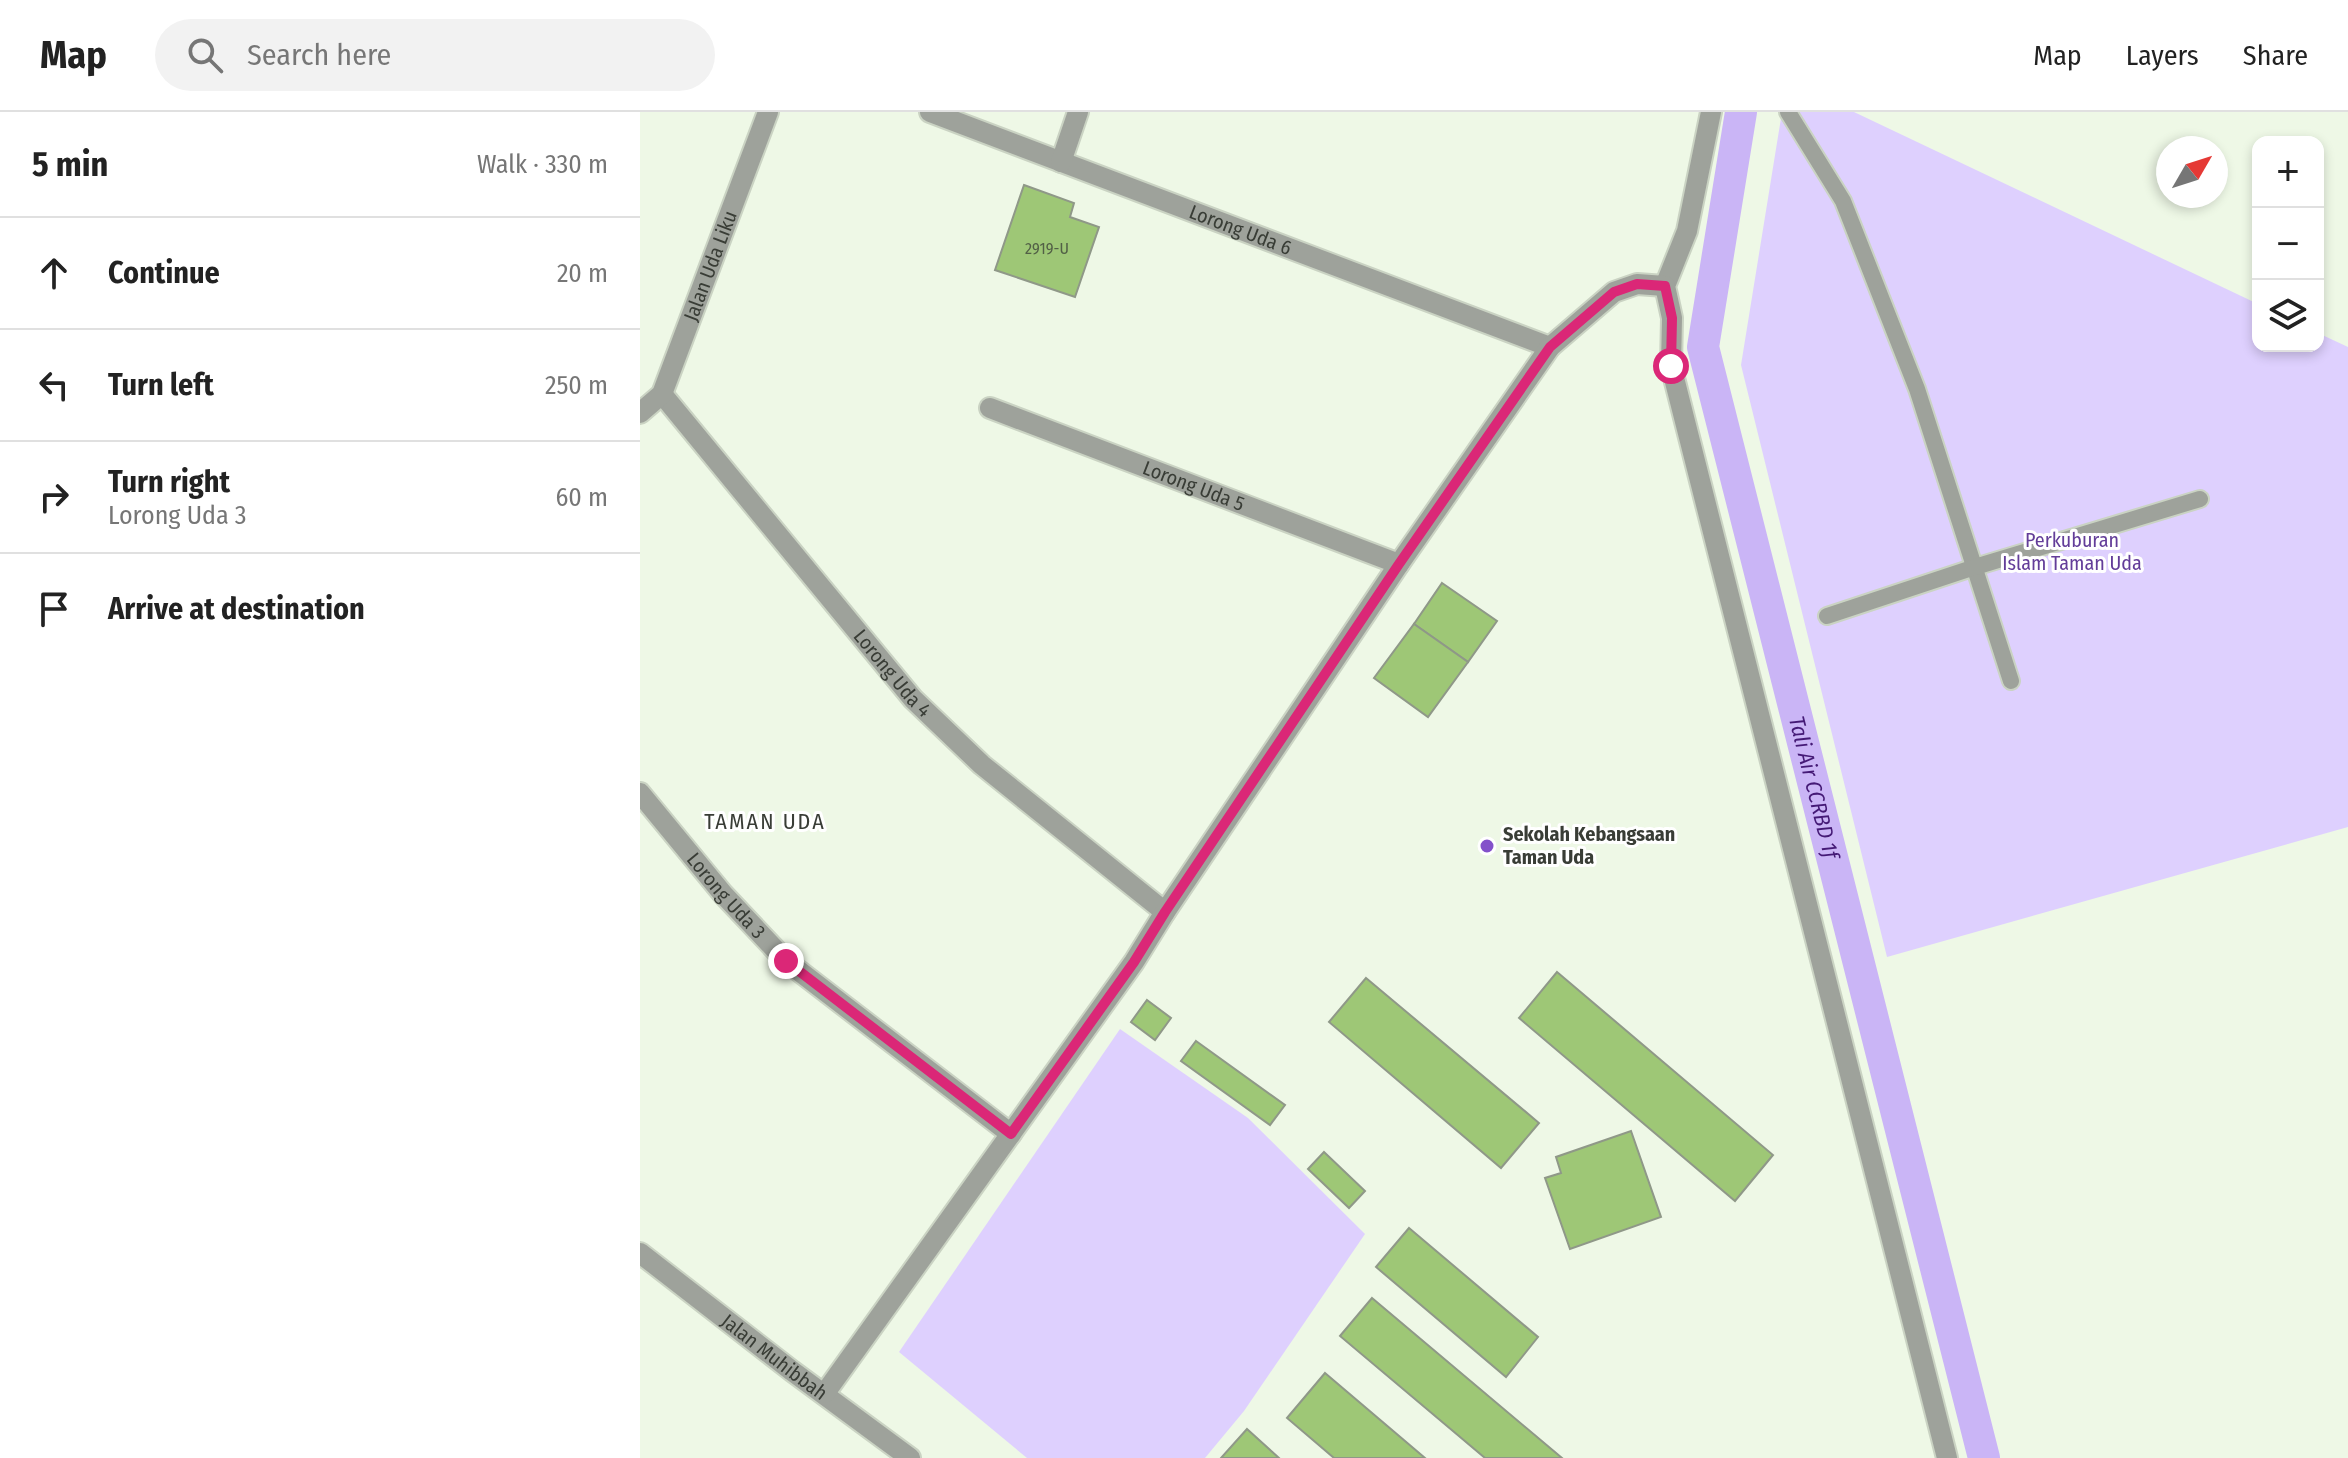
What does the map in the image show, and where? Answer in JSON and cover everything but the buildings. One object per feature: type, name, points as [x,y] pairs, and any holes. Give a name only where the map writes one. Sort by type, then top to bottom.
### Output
[{"type":"street","name":"Jalan Uda Liku","points":[[640,413],[662,394],[768,112]]},
{"type":"street","name":"Lorong Uda 6","points":[[930,112],[1550,347]]},
{"type":"street","points":[[1061,162],[1078,112]]},
{"type":"street","points":[[1711,112],[1687,231],[1665,286],[1672,318],[1671,366],[1947,1458]]},
{"type":"street","points":[[825,1393],[1134,962],[1399,564],[1550,347],[1614,292],[1637,284],[1665,286]]},
{"type":"street","name":"Lorong Uda 4","points":[[662,394],[913,699],[982,765],[1165,912]]},
{"type":"street","name":"Lorong Uda 5","points":[[990,408],[1399,564]]},
{"type":"street","name":"Lorong Uda 3","points":[[640,793],[723,894],[786,961],[1011,1134]]},
{"type":"street","name":"Jalan Muhibbah","points":[[640,1253],[910,1458]]},
{"type":"lane","points":[[1788,112],[1843,201],[1917,389],[2011,681]]},
{"type":"lane","points":[[1827,616],[1975,567],[2200,499]]},
{"type":"green space","name":"Perkuburan Islam Taman Uda","points":[[1782,112],[1854,112],[2252,301],[2252,352],[2324,352],[2324,336],[2348,347],[2348,827],[1887,957],[1741,365]]},
{"type":"green space","points":[[1120,1029],[1248,1118],[1365,1234],[1244,1411],[1205,1458],[1027,1458],[899,1352]]},
{"type":"waterway","name":"Tali Air CCRBD 1f","points":[[1741,112],[1703,347],[1984,1458]]},
{"type":"place","name":"Sekolah Kebangsaan Taman Uda","points":[[1487,846]]},
{"type":"district","name":"TAMAN UDA","points":[[765,821]]},
{"type":"route","points":[[786,961],[1011,1134],[1134,962],[1399,564],[1550,347],[1614,292],[1637,284],[1665,286],[1672,318],[1671,366]]}]
